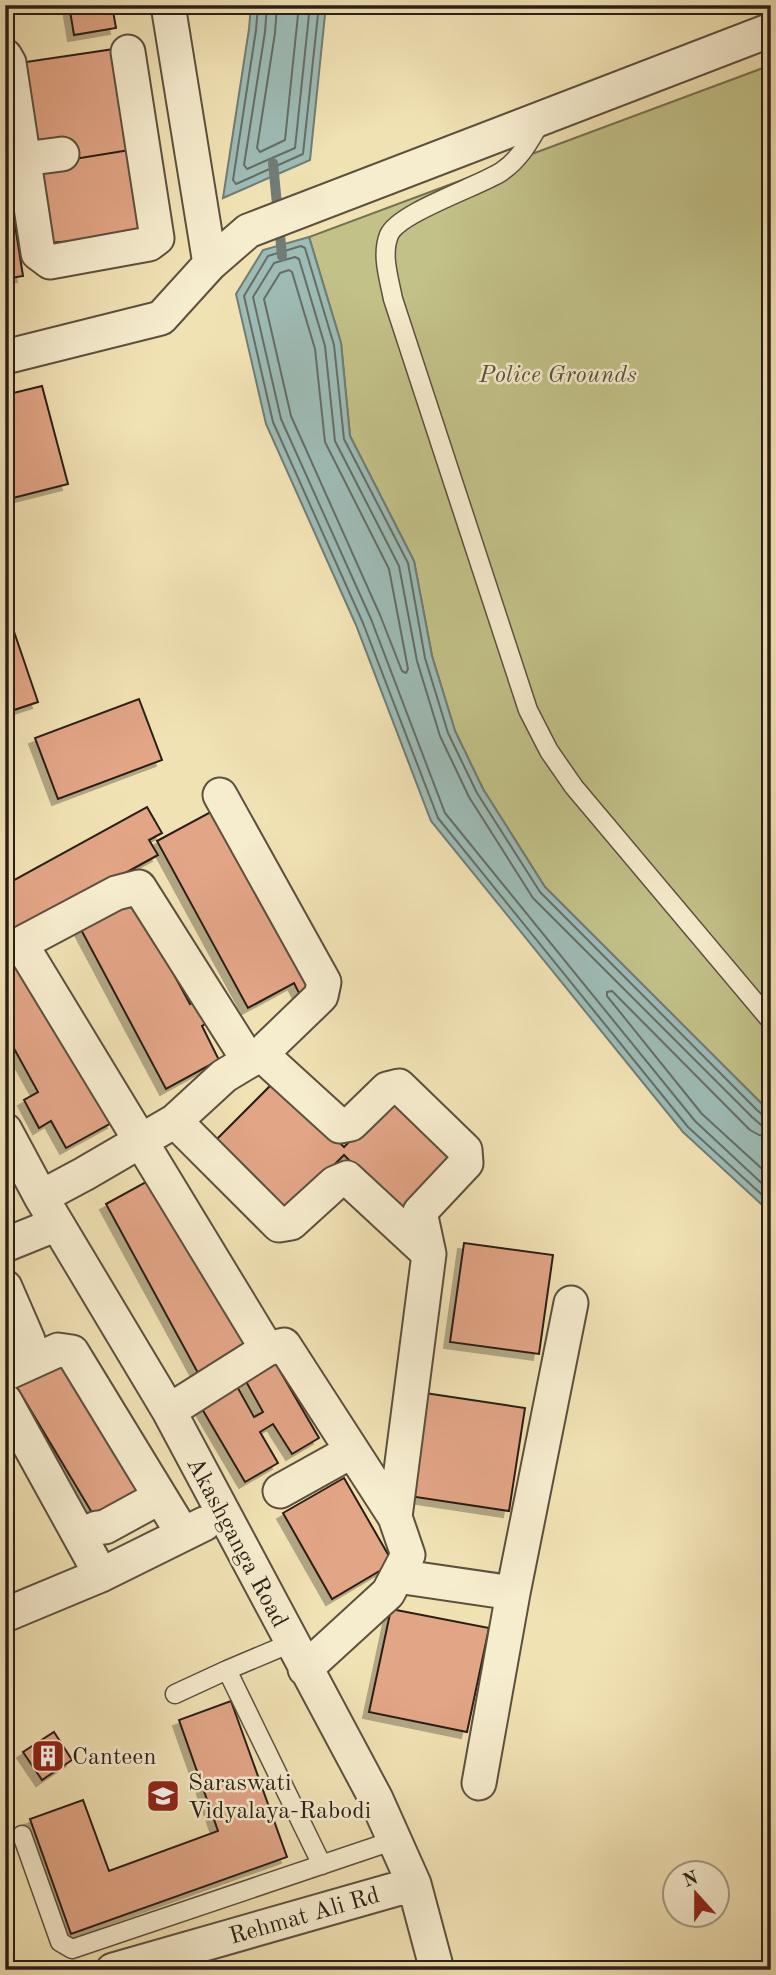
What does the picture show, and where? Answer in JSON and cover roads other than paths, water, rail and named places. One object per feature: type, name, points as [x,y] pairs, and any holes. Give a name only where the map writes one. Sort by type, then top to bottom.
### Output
[{"type":"street","points":[[169,5],[210,264]]},
{"type":"street","points":[[5,357],[161,317],[210,264],[248,231],[771,30]]},
{"type":"street","points":[[5,56],[9,63],[38,253],[50,262],[149,244],[157,238],[128,52]]},
{"type":"street","points":[[24,159],[62,154]]},
{"type":"street","points":[[5,1245],[142,1141],[175,1121],[224,1076],[255,1058],[321,996],[324,982],[220,795]]},
{"type":"street","points":[[267,1349],[142,1141],[13,948],[116,893],[139,887],[255,1058],[340,1126],[351,1124],[387,1089],[399,1086],[465,1150],[466,1163],[420,1212],[429,1254],[395,1517]]},
{"type":"street","points":[[175,1121],[279,1225],[291,1223],[335,1183],[347,1178],[429,1254]]},
{"type":"street","name":"Akashganga Road","points":[[5,1130],[49,1211],[169,1411],[376,1799],[414,1884],[437,1970]]},
{"type":"street","points":[[5,1287],[29,1340],[23,1347],[5,1354]]},
{"type":"street","points":[[479,1783],[513,1593],[571,1303]]},
{"type":"street","points":[[169,1411],[267,1349],[284,1345],[395,1517],[408,1555],[388,1593],[298,1656]]},
{"type":"street","points":[[5,1374],[58,1350],[72,1352],[183,1534]]},
{"type":"street","points":[[5,1401],[101,1575]]},
{"type":"street","points":[[279,1491],[352,1451]]},
{"type":"street","points":[[80,1536],[105,1527],[160,1497]]},
{"type":"street","points":[[5,1615],[101,1575],[223,1515]]},
{"type":"street","points":[[397,1576],[513,1593]]},
{"type":"street","name":"Rehmat Ali Rd","points":[[113,1970],[414,1884]]},
{"type":"lane","points":[[542,119],[524,151],[502,171],[405,218],[389,233],[384,254],[393,299],[528,710],[549,751],[574,788],[771,1021]]},
{"type":"lane","points":[[175,1694],[226,1670],[298,1656]]},
{"type":"lane","points":[[226,1670],[322,1865]]},
{"type":"lane","points":[[22,1835],[60,1941],[72,1949],[395,1840]]},
{"type":"water","points":[[251,5],[326,5],[310,160],[223,198],[249,29]]},
{"type":"water","points":[[309,237],[341,343],[350,436],[414,561],[432,656],[455,731],[483,789],[545,887],[771,1113],[771,1213],[683,1132],[431,821],[356,625],[266,424],[236,294],[263,250]]},
{"type":"waterway","points":[[273,163],[282,256]]},
{"type":"place","name":"Canteen","points":[[48,1756]]},
{"type":"place","name":"Saraswati Vidyalaya-Rabodi","points":[[163,1796]]},
{"type":"park label","name":"Police Grounds","points":[[558,374]]}]
